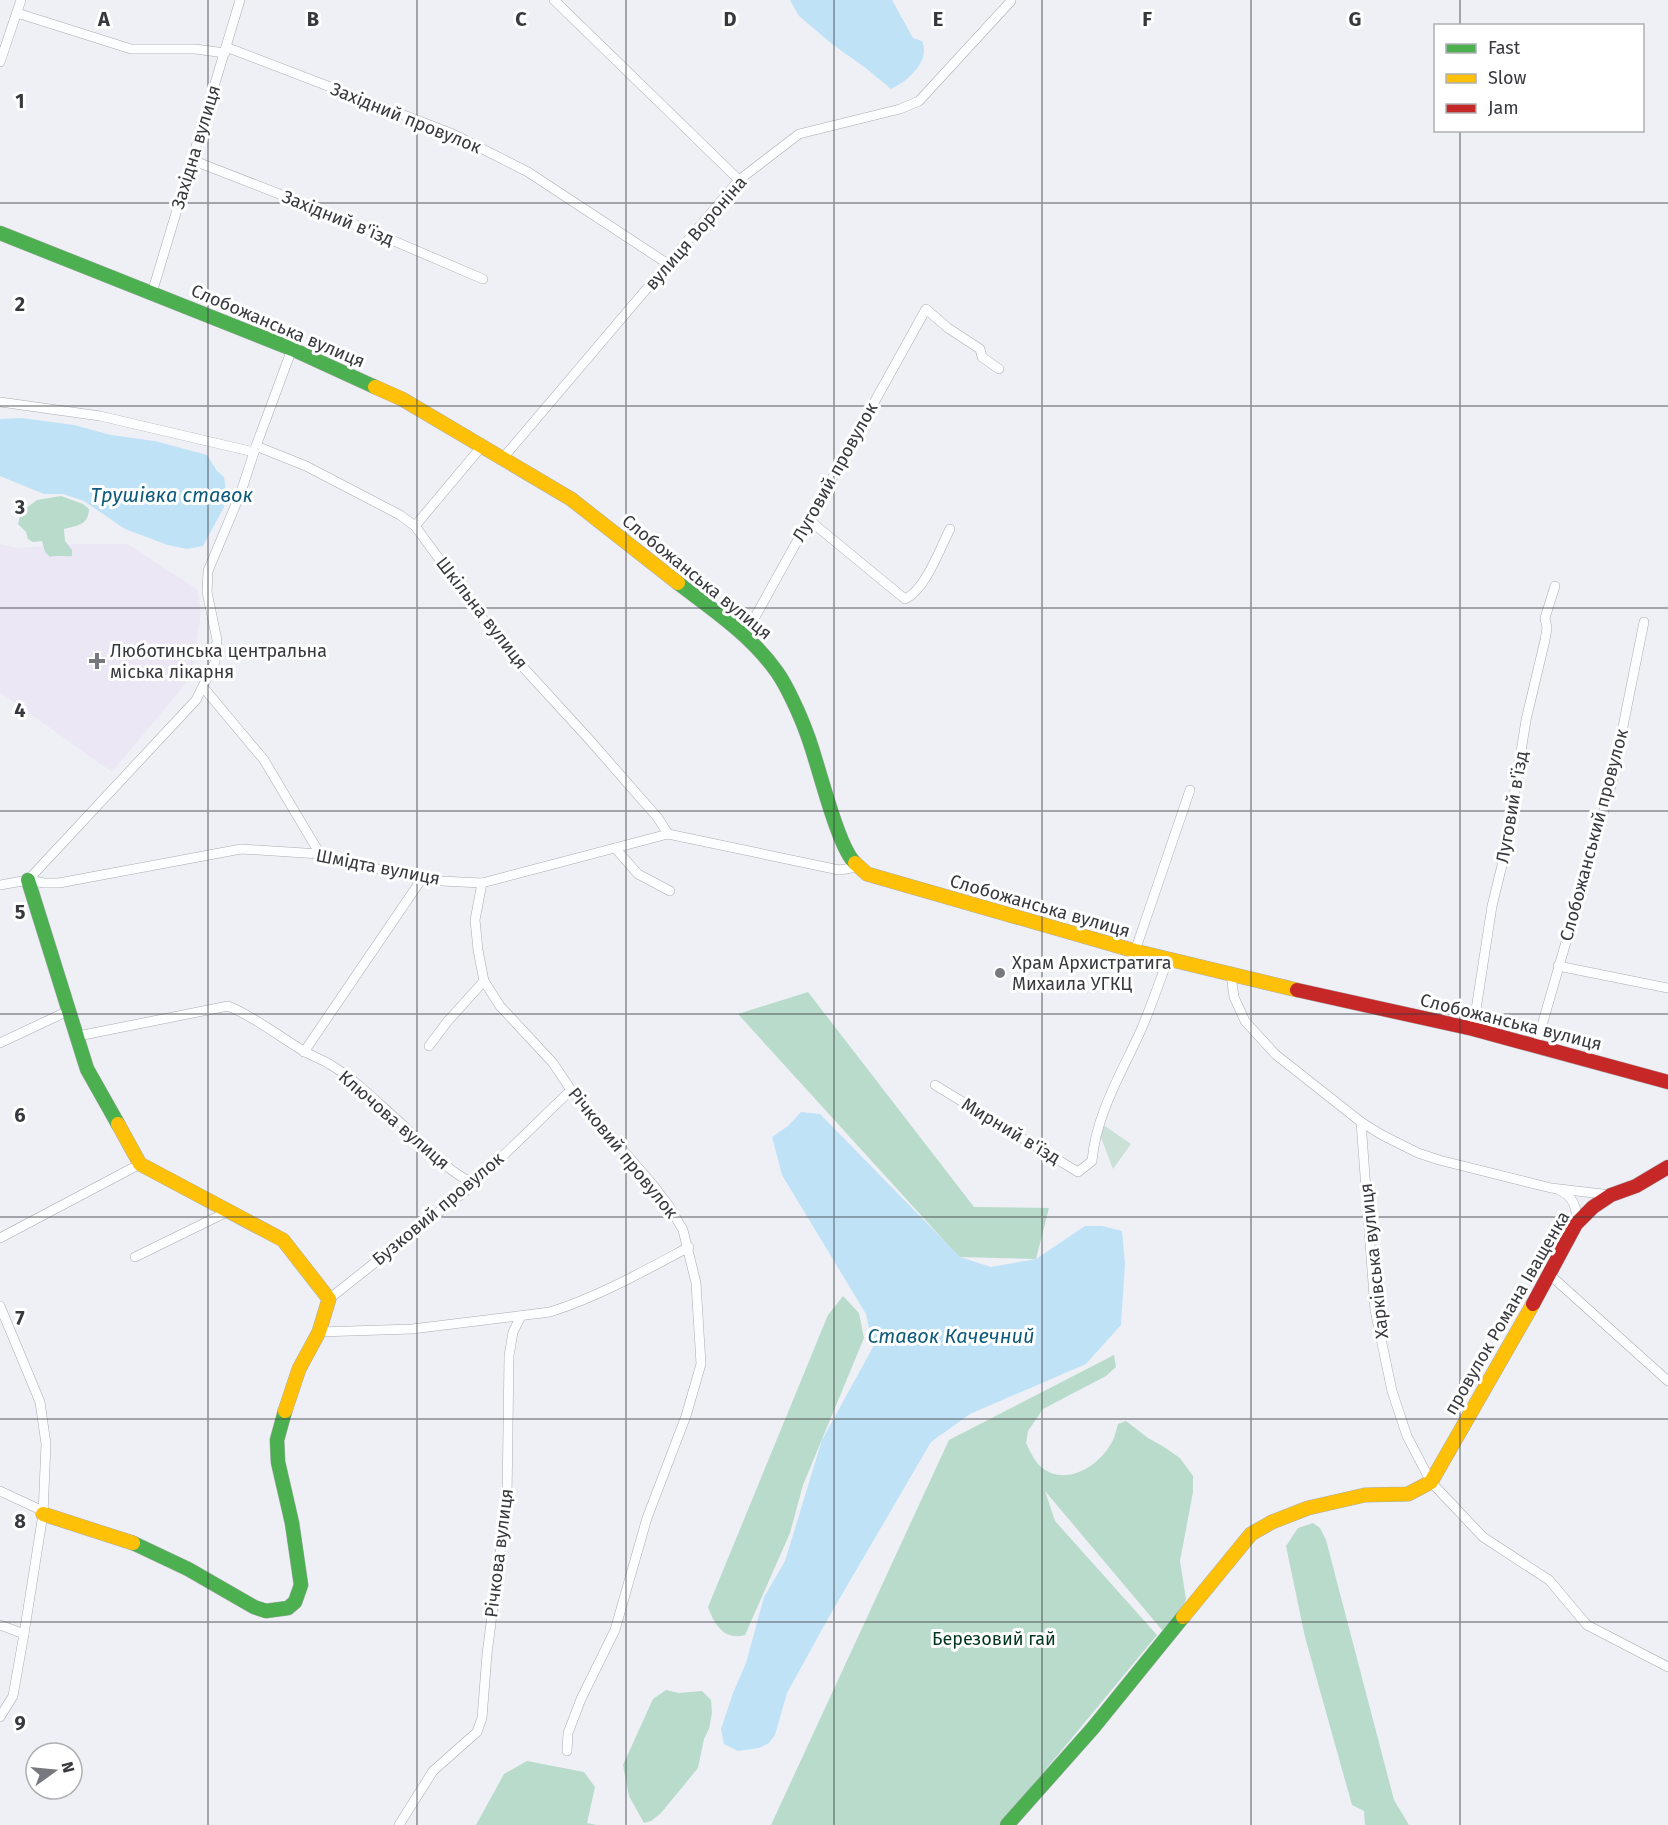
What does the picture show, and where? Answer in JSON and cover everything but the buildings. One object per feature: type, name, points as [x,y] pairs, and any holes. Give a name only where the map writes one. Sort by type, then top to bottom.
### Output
[{"type":"street","points":[[0,62],[21,0]]},
{"type":"street","name":"Західна вулиця","points":[[152,293],[240,0]]},
{"type":"street","points":[[555,0],[739,180]]},
{"type":"street","name":"вулиця Вороніна","points":[[504,458],[739,180],[800,134],[900,110],[919,100],[1011,1]]},
{"type":"street","name":"Західний провулок","points":[[17,13],[131,49],[225,50],[453,134],[528,172],[668,264]]},
{"type":"street","name":"Західний в'їзд","points":[[192,160],[333,215],[483,279]]},
{"type":"street","name":"Слобожанська вулиця","points":[[0,233],[292,349],[402,399],[571,499],[745,635],[778,673],[799,714],[848,854],[858,867],[877,878],[1136,951],[1231,975],[1473,1029],[1668,1082]]},
{"type":"street","name":"Луговий провулок","points":[[745,635],[926,309],[948,328],[980,349],[982,357],[999,369]]},
{"type":"street","points":[[0,1491],[43,1512],[118,1536],[141,1546],[176,1562],[254,1607],[266,1611],[288,1608],[295,1602],[301,1586],[292,1523],[278,1462],[277,1440],[295,1378],[319,1332],[328,1299],[283,1240],[140,1164],[87,1069],[28,880],[196,700],[203,687],[215,662],[217,640],[207,592],[208,571],[241,492],[292,349]]},
{"type":"street","name":"Шкільна вулиця","points":[[0,402],[100,416],[255,449],[306,466],[400,515],[415,526],[500,642],[658,818],[668,834]]},
{"type":"street","points":[[415,526],[482,446]]},
{"type":"street","points":[[809,520],[905,599],[912,596],[920,587],[950,529]]},
{"type":"street","name":"Луговий в'їзд","points":[[1473,1029],[1492,906],[1505,853],[1526,720],[1545,640],[1547,628],[1545,618],[1555,586]]},
{"type":"street","name":"Слобожанський провулок","points":[[1536,1046],[1611,786],[1644,622]]},
{"type":"street","points":[[203,687],[264,760],[320,854]]},
{"type":"street","points":[[1136,951],[1190,790]]},
{"type":"street","name":"Шмідта вулиця","points":[[0,885],[28,880],[59,883],[241,849],[320,854],[421,880],[482,883],[668,834],[840,870],[858,867]]},
{"type":"street","points":[[615,848],[638,874],[670,891]]},
{"type":"street","points":[[304,1052],[421,880]]},
{"type":"street","name":"Річковий провулок","points":[[482,883],[476,920],[479,957],[484,981],[500,1006],[553,1063],[571,1090],[653,1185],[683,1230],[696,1283],[701,1364],[686,1416],[647,1518],[615,1630],[581,1699],[568,1733],[567,1751]]},
{"type":"street","name":"Мирний в'їзд","points":[[935,1085],[1078,1172],[1092,1161],[1094,1140],[1101,1118],[1143,1026],[1168,959]]},
{"type":"street","points":[[1558,966],[1668,988]]},
{"type":"street","points":[[1231,975],[1234,997],[1252,1029],[1275,1054],[1361,1122],[1418,1153],[1439,1160],[1557,1188],[1611,1195]]},
{"type":"street","points":[[429,1046],[484,981]]},
{"type":"street","name":"Ключова вулиця","points":[[78,1036],[228,1006],[247,1014],[304,1052],[349,1077],[399,1121],[438,1160],[456,1175],[474,1184]]},
{"type":"street","points":[[0,1042],[69,1010]]},
{"type":"street","name":"Бузковий провулок","points":[[328,1299],[474,1184],[571,1090]]},
{"type":"street","name":"Харківська вулиця","points":[[1361,1122],[1376,1310],[1392,1391],[1407,1436],[1431,1482],[1483,1537],[1549,1580],[1587,1625],[1668,1667]]},
{"type":"street","points":[[0,1238],[140,1164]]},
{"type":"street","name":"провулок Романа Іващенка","points":[[1431,1482],[1550,1275],[1576,1224],[1593,1207],[1611,1195],[1636,1186],[1668,1167]]},
{"type":"street","points":[[1557,1188],[1571,1198],[1577,1215],[1576,1224]]},
{"type":"street","points":[[135,1257],[230,1211]]},
{"type":"street","points":[[319,1332],[412,1329],[550,1312],[567,1307],[613,1286],[688,1247]]},
{"type":"street","points":[[1550,1275],[1668,1381]]},
{"type":"street","points":[[0,1306],[40,1402],[46,1444],[43,1512],[24,1634],[13,1696],[0,1718]]},
{"type":"street","name":"Річкова вулиця","points":[[399,1825],[433,1771],[477,1732],[482,1718],[491,1619],[507,1499],[509,1356],[513,1332],[521,1316]]},
{"type":"street","points":[[1007,1825],[1093,1728],[1251,1534],[1272,1522],[1308,1508],[1365,1495],[1408,1494],[1431,1482]]},
{"type":"street","points":[[0,1625],[24,1634]]},
{"type":"shaded area","name":"Люботинська центральна міська лікарня","points":[[0,544],[18,548],[73,544],[127,544],[197,589],[201,611],[193,669],[183,687],[112,772],[0,692]]},
{"type":"green space","points":[[61,496],[83,504],[89,509],[85,521],[64,529],[65,541],[72,550],[72,556],[50,557],[45,552],[42,541],[33,542],[28,539],[26,532],[18,524],[21,512],[37,500]]},
{"type":"green space","points":[[808,992],[974,1207],[1049,1208],[1036,1259],[959,1257],[738,1014]]},
{"type":"green space","points":[[1102,1124],[1131,1144],[1113,1169],[1100,1135]]},
{"type":"green space","points":[[843,1296],[859,1313],[864,1338],[803,1485],[790,1533],[745,1635],[731,1636],[717,1625],[708,1607],[828,1315]]},
{"type":"green space","name":"Березовий гай","points":[[1114,1355],[1116,1367],[1106,1376],[1043,1409],[1028,1431],[1026,1443],[1036,1462],[1047,1471],[1058,1475],[1068,1475],[1089,1467],[1098,1460],[1112,1442],[1118,1424],[1126,1421],[1180,1458],[1193,1476],[1193,1492],[1180,1561],[1186,1599],[1179,1617],[1162,1630],[1045,1491],[1055,1521],[1157,1635],[1000,1825],[771,1825],[949,1440]]},
{"type":"green space","points":[[1313,1523],[1320,1528],[1326,1540],[1394,1800],[1409,1825],[1365,1825],[1364,1811],[1352,1805],[1305,1637],[1286,1546],[1298,1528]]},
{"type":"green space","points":[[666,1690],[679,1693],[702,1691],[711,1700],[712,1713],[698,1768],[661,1813],[651,1821],[644,1823],[629,1796],[623,1765],[653,1699]]},
{"type":"green space","points":[[527,1761],[584,1772],[595,1787],[587,1823],[597,1825],[476,1825],[504,1774]]},
{"type":"water","points":[[790,0],[892,0],[913,38],[922,41],[924,48],[921,63],[911,76],[891,89],[799,16]]},
{"type":"water","name":"Трушівка ставок","points":[[22,418],[74,425],[111,435],[155,441],[207,455],[217,471],[224,477],[226,491],[224,507],[203,546],[187,549],[168,545],[125,529],[84,501],[63,494],[44,494],[0,476],[0,419]]},
{"type":"water","name":"Ставок Качечний","points":[[801,1112],[820,1114],[960,1257],[991,1267],[1036,1259],[1085,1226],[1102,1226],[1122,1231],[1125,1264],[1121,1325],[1086,1364],[970,1414],[931,1442],[787,1693],[775,1735],[769,1743],[759,1748],[738,1751],[724,1744],[721,1729],[746,1663],[764,1597],[785,1561],[822,1440],[873,1347],[866,1314],[782,1175],[772,1137],[788,1126]]},
{"type":"traffic: fast","points":[[0,233],[292,349],[375,387]]},
{"type":"traffic: fast","points":[[678,583],[718,613],[755,646],[781,678],[804,727],[841,840],[855,863]]},
{"type":"traffic: fast","points":[[28,880],[87,1069],[118,1124]]},
{"type":"traffic: fast","points":[[133,1543],[188,1569],[254,1607],[266,1611],[288,1608],[295,1602],[301,1585],[292,1523],[278,1462],[277,1440],[285,1411]]},
{"type":"traffic: fast","points":[[1007,1825],[1093,1728],[1183,1617]]},
{"type":"traffic: slow","points":[[375,387],[402,399],[571,499],[678,583]]},
{"type":"traffic: slow","points":[[855,863],[867,874],[1135,951],[1297,990]]},
{"type":"traffic: slow","points":[[118,1124],[140,1164],[283,1240],[329,1299],[319,1332],[299,1369],[285,1411]]},
{"type":"traffic: slow","points":[[1183,1617],[1251,1534],[1272,1522],[1308,1508],[1365,1495],[1408,1494],[1431,1482],[1533,1304]]},
{"type":"traffic: slow","points":[[43,1514],[133,1543]]},
{"type":"traffic: jam","points":[[1297,990],[1473,1029],[1668,1082]]},
{"type":"traffic: jam","points":[[1533,1304],[1576,1224],[1593,1207],[1611,1195],[1636,1186],[1668,1167]]},
{"type":"place","name":"Люботинська центральна міська лікарня","points":[[97,661]]},
{"type":"place","name":"Храм Архистратига Михаила УГКЦ","points":[[1000,973]]}]
